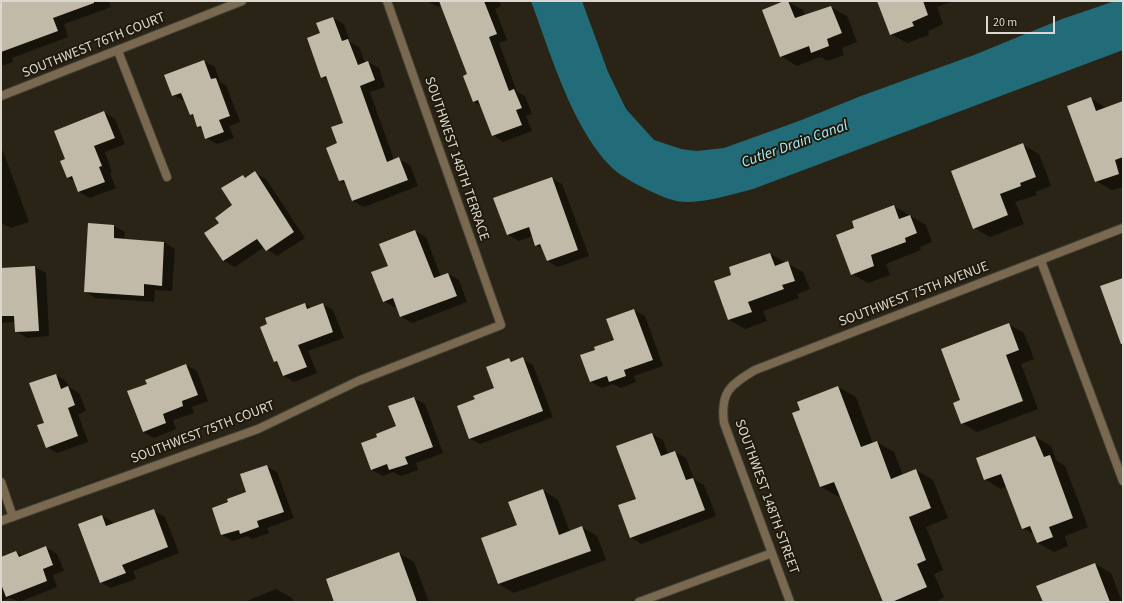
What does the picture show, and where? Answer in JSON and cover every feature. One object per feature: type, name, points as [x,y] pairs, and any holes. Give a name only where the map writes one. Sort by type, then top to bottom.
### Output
[{"type":"street","name":"SOUTHWEST 76TH COURT","points":[[1,96],[242,1]]},
{"type":"street","name":"SOUTHWEST 148TH TERRACE","points":[[387,1],[501,325]]},
{"type":"street","points":[[118,51],[167,177]]},
{"type":"street","name":"SOUTHWEST 75TH AVENUE","points":[[723,399],[731,387],[755,370],[1123,228]]},
{"type":"street","points":[[1040,261],[1123,481]]},
{"type":"street","name":"SOUTHWEST 75TH COURT","points":[[1,521],[258,429],[382,370],[501,325]]},
{"type":"street","name":"SOUTHWEST 148TH STREET","points":[[723,399],[724,423],[790,602]]},
{"type":"street","points":[[1,482],[13,517]]},
{"type":"street","points":[[639,602],[772,552]]},
{"type":"water","name":"Cutler Drain Canal","points":[[531,1],[582,1],[608,72],[626,109],[654,140],[681,149],[697,151],[724,148],[974,55],[1062,19],[1115,1],[1123,1],[1123,50],[753,189],[714,199],[685,202],[675,201],[650,191],[621,175],[605,160],[591,141],[566,95]]},
{"type":"building","points":[[1,1],[94,1],[94,3],[53,18],[58,31],[1,52]]},
{"type":"building","points":[[439,1],[484,1],[497,34],[489,37],[509,91],[514,89],[522,108],[516,110],[522,125],[492,136],[478,100],[473,102],[463,76],[467,74]]},
{"type":"building","points":[[784,1],[788,1],[795,18],[831,6],[842,33],[827,39],[829,46],[811,53],[809,46],[780,57],[762,10]]},
{"type":"building","points":[[877,1],[923,1],[928,15],[912,22],[914,26],[890,35]]},
{"type":"building","points":[[333,17],[342,41],[348,39],[358,65],[368,61],[375,80],[360,86],[387,162],[399,157],[408,180],[352,201],[344,180],[339,181],[326,148],[337,143],[331,127],[343,123],[326,76],[321,78],[307,38],[320,33],[316,23]]},
{"type":"building","points":[[204,60],[211,79],[216,78],[230,116],[219,120],[224,132],[205,139],[201,126],[197,127],[193,114],[190,115],[181,93],[172,96],[164,75]]},
{"type":"building","points":[[1091,97],[1096,111],[1123,101],[1123,157],[1115,160],[1119,174],[1095,182],[1067,106]]},
{"type":"building","points":[[104,111],[115,138],[94,146],[102,166],[99,167],[105,182],[78,192],[72,176],[67,178],[60,161],[65,159],[54,131]]},
{"type":"building","points":[[1023,143],[1036,177],[1020,183],[1021,186],[1000,194],[1008,215],[973,229],[951,171]]},
{"type":"building","points":[[255,171],[294,232],[266,251],[257,239],[223,261],[204,233],[219,223],[215,218],[232,205],[221,188],[243,175],[245,178]]},
{"type":"building","points":[[552,177],[578,250],[547,261],[540,244],[535,246],[529,227],[507,235],[493,198]]},
{"type":"building","points":[[894,205],[899,219],[910,215],[917,233],[905,238],[906,242],[871,255],[874,266],[851,275],[836,235],[854,228],[852,221]]},
{"type":"building","points":[[88,223],[114,225],[114,238],[164,242],[162,286],[144,284],[144,296],[84,292]]},
{"type":"building","points":[[415,230],[434,278],[448,273],[457,296],[400,317],[393,298],[383,302],[371,272],[388,266],[379,244]]},
{"type":"building","points":[[770,253],[775,266],[788,261],[795,281],[782,285],[784,289],[748,302],[752,312],[728,320],[714,281],[731,275],[729,267]]},
{"type":"building","points":[[35,266],[39,331],[15,332],[14,316],[1,316],[1,268]]},
{"type":"building","points":[[1123,278],[1123,344],[1121,344],[1100,286]]},
{"type":"building","points":[[305,303],[307,309],[323,303],[333,332],[298,345],[307,367],[283,376],[277,361],[274,362],[260,327],[267,324],[265,318]]},
{"type":"building","points":[[634,309],[653,360],[624,370],[626,376],[609,382],[607,376],[590,382],[580,355],[595,350],[594,347],[614,340],[606,319]]},
{"type":"building","points":[[1009,323],[1019,350],[1006,355],[1023,401],[961,424],[953,403],[960,400],[941,349]]},
{"type":"building","points":[[523,357],[543,411],[469,439],[457,406],[475,399],[473,396],[494,388],[486,367],[509,358],[511,362]]},
{"type":"building","points":[[186,364],[198,395],[182,401],[183,406],[163,414],[166,423],[143,432],[127,391],[147,384],[145,380]]},
{"type":"building","points":[[56,374],[61,389],[68,386],[75,405],[68,408],[78,436],[46,448],[37,425],[44,423],[29,383]]},
{"type":"building","points":[[838,386],[861,447],[877,441],[891,479],[916,469],[931,508],[909,517],[926,560],[917,564],[927,587],[892,602],[883,602],[834,482],[820,487],[792,413],[800,410],[797,402]]},
{"type":"building","points":[[414,397],[433,447],[405,457],[408,464],[389,470],[387,464],[371,470],[361,443],[377,437],[376,434],[396,426],[388,406]]},
{"type":"building","points":[[652,433],[661,456],[675,451],[686,480],[693,478],[705,510],[630,538],[618,505],[636,499],[616,446]]},
{"type":"building","points":[[1035,436],[1044,457],[1050,455],[1073,518],[1049,527],[1053,537],[1037,543],[1030,526],[1022,529],[1001,474],[984,480],[976,458]]},
{"type":"building","points":[[267,465],[284,512],[257,521],[259,527],[240,534],[239,530],[221,535],[212,508],[228,502],[227,499],[246,492],[240,474]]},
{"type":"building","points":[[543,489],[559,535],[582,526],[591,551],[498,584],[481,538],[517,525],[508,502]]},
{"type":"building","points":[[154,509],[168,547],[122,565],[126,573],[100,583],[78,524],[102,515],[106,526]]},
{"type":"building","points":[[46,546],[53,565],[43,569],[47,581],[6,597],[1,584],[1,557],[16,551],[19,557]]},
{"type":"building","points":[[399,552],[417,602],[334,602],[326,579]]},
{"type":"building","points":[[1095,563],[1110,602],[1043,602],[1036,586]]}]
